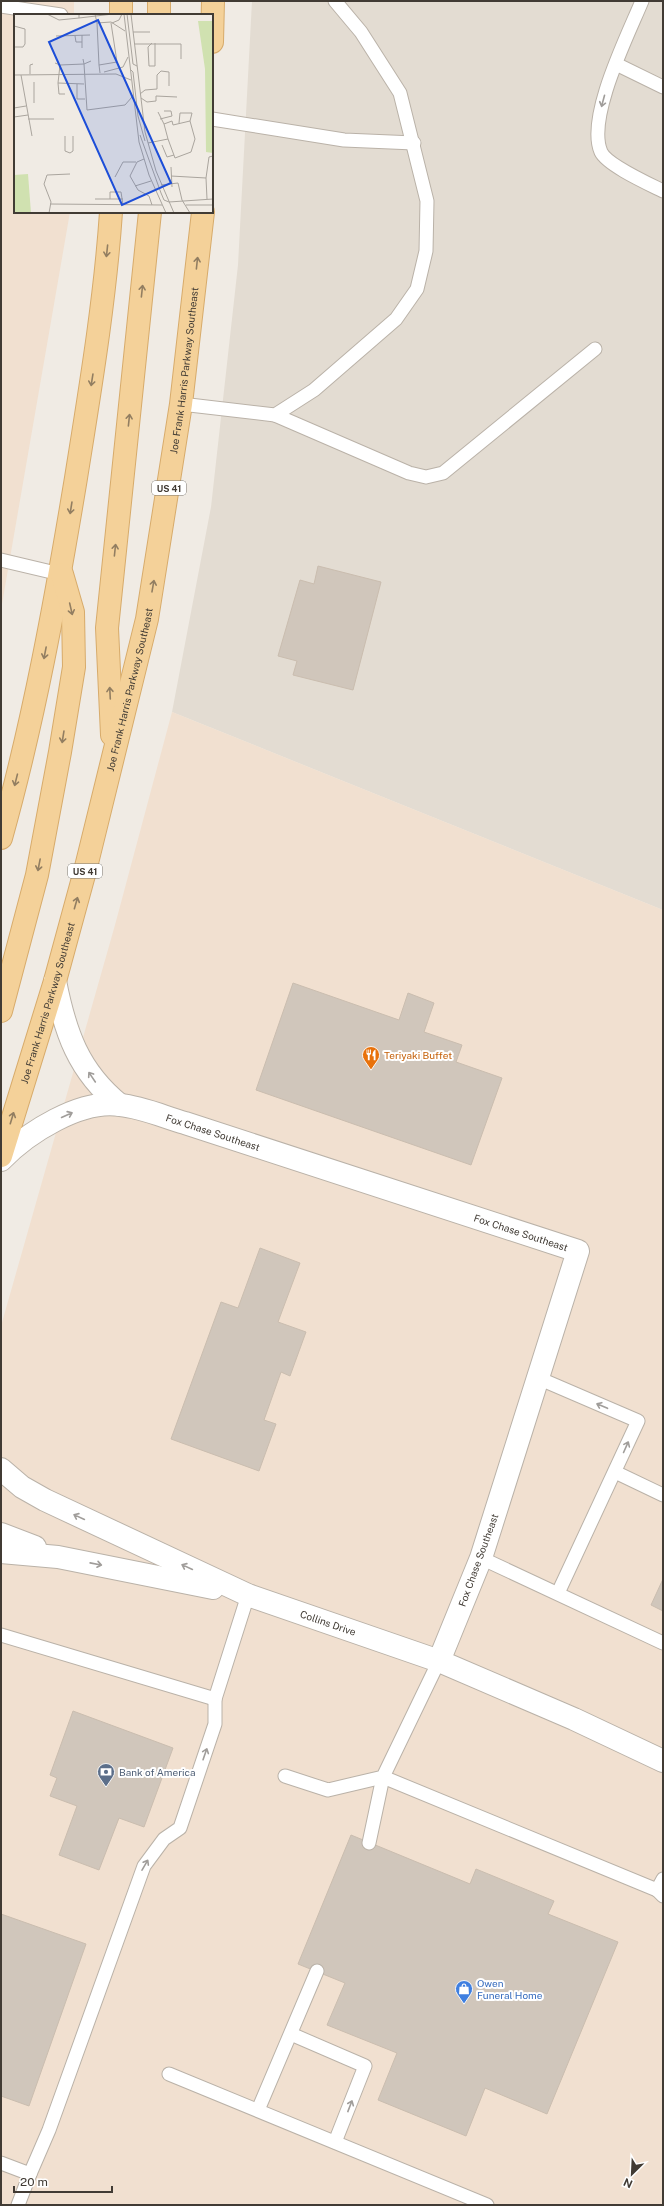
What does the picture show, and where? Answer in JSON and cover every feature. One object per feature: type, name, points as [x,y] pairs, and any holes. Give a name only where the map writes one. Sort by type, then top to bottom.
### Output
[{"type":"main road","points":[[121,1],[121,14]]},
{"type":"main road","points":[[159,1],[159,14]]},
{"type":"main road","points":[[213,1],[213,14]]},
{"type":"main road","points":[[1,838],[35,703],[61,573],[95,363],[111,213]]},
{"type":"main road","points":[[113,760],[107,628],[150,213]]},
{"type":"main road","name":"Joe Frank Harris Parkway Southeast","points":[[1,1156],[55,981],[148,619],[181,404],[202,213]]},
{"type":"main road","points":[[1,1012],[37,875],[74,667],[73,612],[61,573]]},
{"type":"street","name":"Fox Chase Southeast","points":[[55,981],[62,1018],[75,1048],[95,1082],[120,1104]]},
{"type":"street","name":"Fox Chase Southeast","points":[[1,1160],[23,1141],[58,1119],[79,1110],[97,1106],[120,1104],[193,1126],[578,1251],[481,1558],[439,1662]]},
{"type":"street","name":"Collins Drive","points":[[1,1469],[22,1487],[45,1500],[248,1595],[439,1662],[574,1719],[663,1761]]},
{"type":"street","points":[[1,1534],[58,1557]]},
{"type":"street","points":[[1,1552],[58,1557],[248,1595]]},
{"type":"lane","points":[[275,416],[314,390],[396,319],[417,289],[426,251],[428,201],[400,93],[361,32],[335,1]]},
{"type":"lane","points":[[642,1],[610,77],[601,111],[598,135],[602,153],[616,166],[663,191]]},
{"type":"lane","points":[[1,6],[54,14]]},
{"type":"lane","points":[[616,64],[663,87]]},
{"type":"lane","points":[[213,119],[344,140],[414,143]]},
{"type":"lane","points":[[181,404],[275,416],[409,473],[426,477],[443,473],[595,349]]},
{"type":"lane","points":[[1,560],[61,573]]},
{"type":"lane","points":[[538,1378],[638,1422],[558,1593]]},
{"type":"lane","points":[[615,1472],[663,1495]]},
{"type":"lane","points":[[481,1558],[663,1643]]},
{"type":"lane","points":[[18,2205],[49,2130],[144,1866],[164,1838],[180,1828],[215,1724],[215,1699],[248,1595]]},
{"type":"lane","points":[[1,1635],[215,1699]]},
{"type":"lane","points":[[368,1843],[383,1777],[439,1662]]},
{"type":"lane","points":[[285,1776],[328,1790],[383,1777],[661,1888]]},
{"type":"lane","points":[[258,2110],[317,1972]]},
{"type":"lane","points":[[291,2034],[365,2066],[335,2142]]},
{"type":"lane","points":[[169,2074],[487,2205]]},
{"type":"lane","points":[[1,2163],[30,2174]]},
{"type":"shaded area","points":[[1,1],[74,1],[74,14],[14,14],[14,213],[70,213],[1,610]]},
{"type":"shaded area","points":[[252,1],[663,1],[663,910],[172,712],[211,507],[238,265]]},
{"type":"shaded area","points":[[172,712],[663,910],[663,2205],[1,2205],[1,1326],[115,925]]},
{"type":"building","points":[[318,566],[381,582],[353,690],[293,675],[297,661],[278,656],[300,580],[314,584]]},
{"type":"building","name":"Teriyaki Buffet","points":[[293,983],[399,1020],[408,993],[434,1003],[424,1032],[462,1045],[456,1062],[502,1078],[471,1165],[256,1090]]},
{"type":"building","points":[[260,1248],[300,1263],[278,1322],[306,1332],[290,1376],[281,1372],[264,1420],[276,1424],[259,1471],[171,1439],[221,1302],[238,1308]]},
{"type":"building","points":[[663,1579],[663,1611],[651,1605]]},
{"type":"building","name":"Bank of America","points":[[73,1711],[173,1748],[144,1827],[119,1818],[99,1870],[59,1855],[77,1806],[50,1796],[57,1778],[50,1775]]},
{"type":"building","name":"Owen Funeral Home","points":[[351,1835],[470,1884],[476,1869],[554,1901],[548,1914],[618,1942],[547,2114],[485,2088],[466,2136],[378,2100],[397,2053],[327,2025],[345,1983],[298,1964]]},
{"type":"building","points":[[1,1914],[86,1944],[29,2106],[1,2096]]},
{"type":"place","name":"Teriyaki Buffet","points":[[371,1070]]},
{"type":"place","name":"Bank of America","points":[[106,1787]]},
{"type":"place","name":"Owen Funeral Home","points":[[464,2004]]}]
